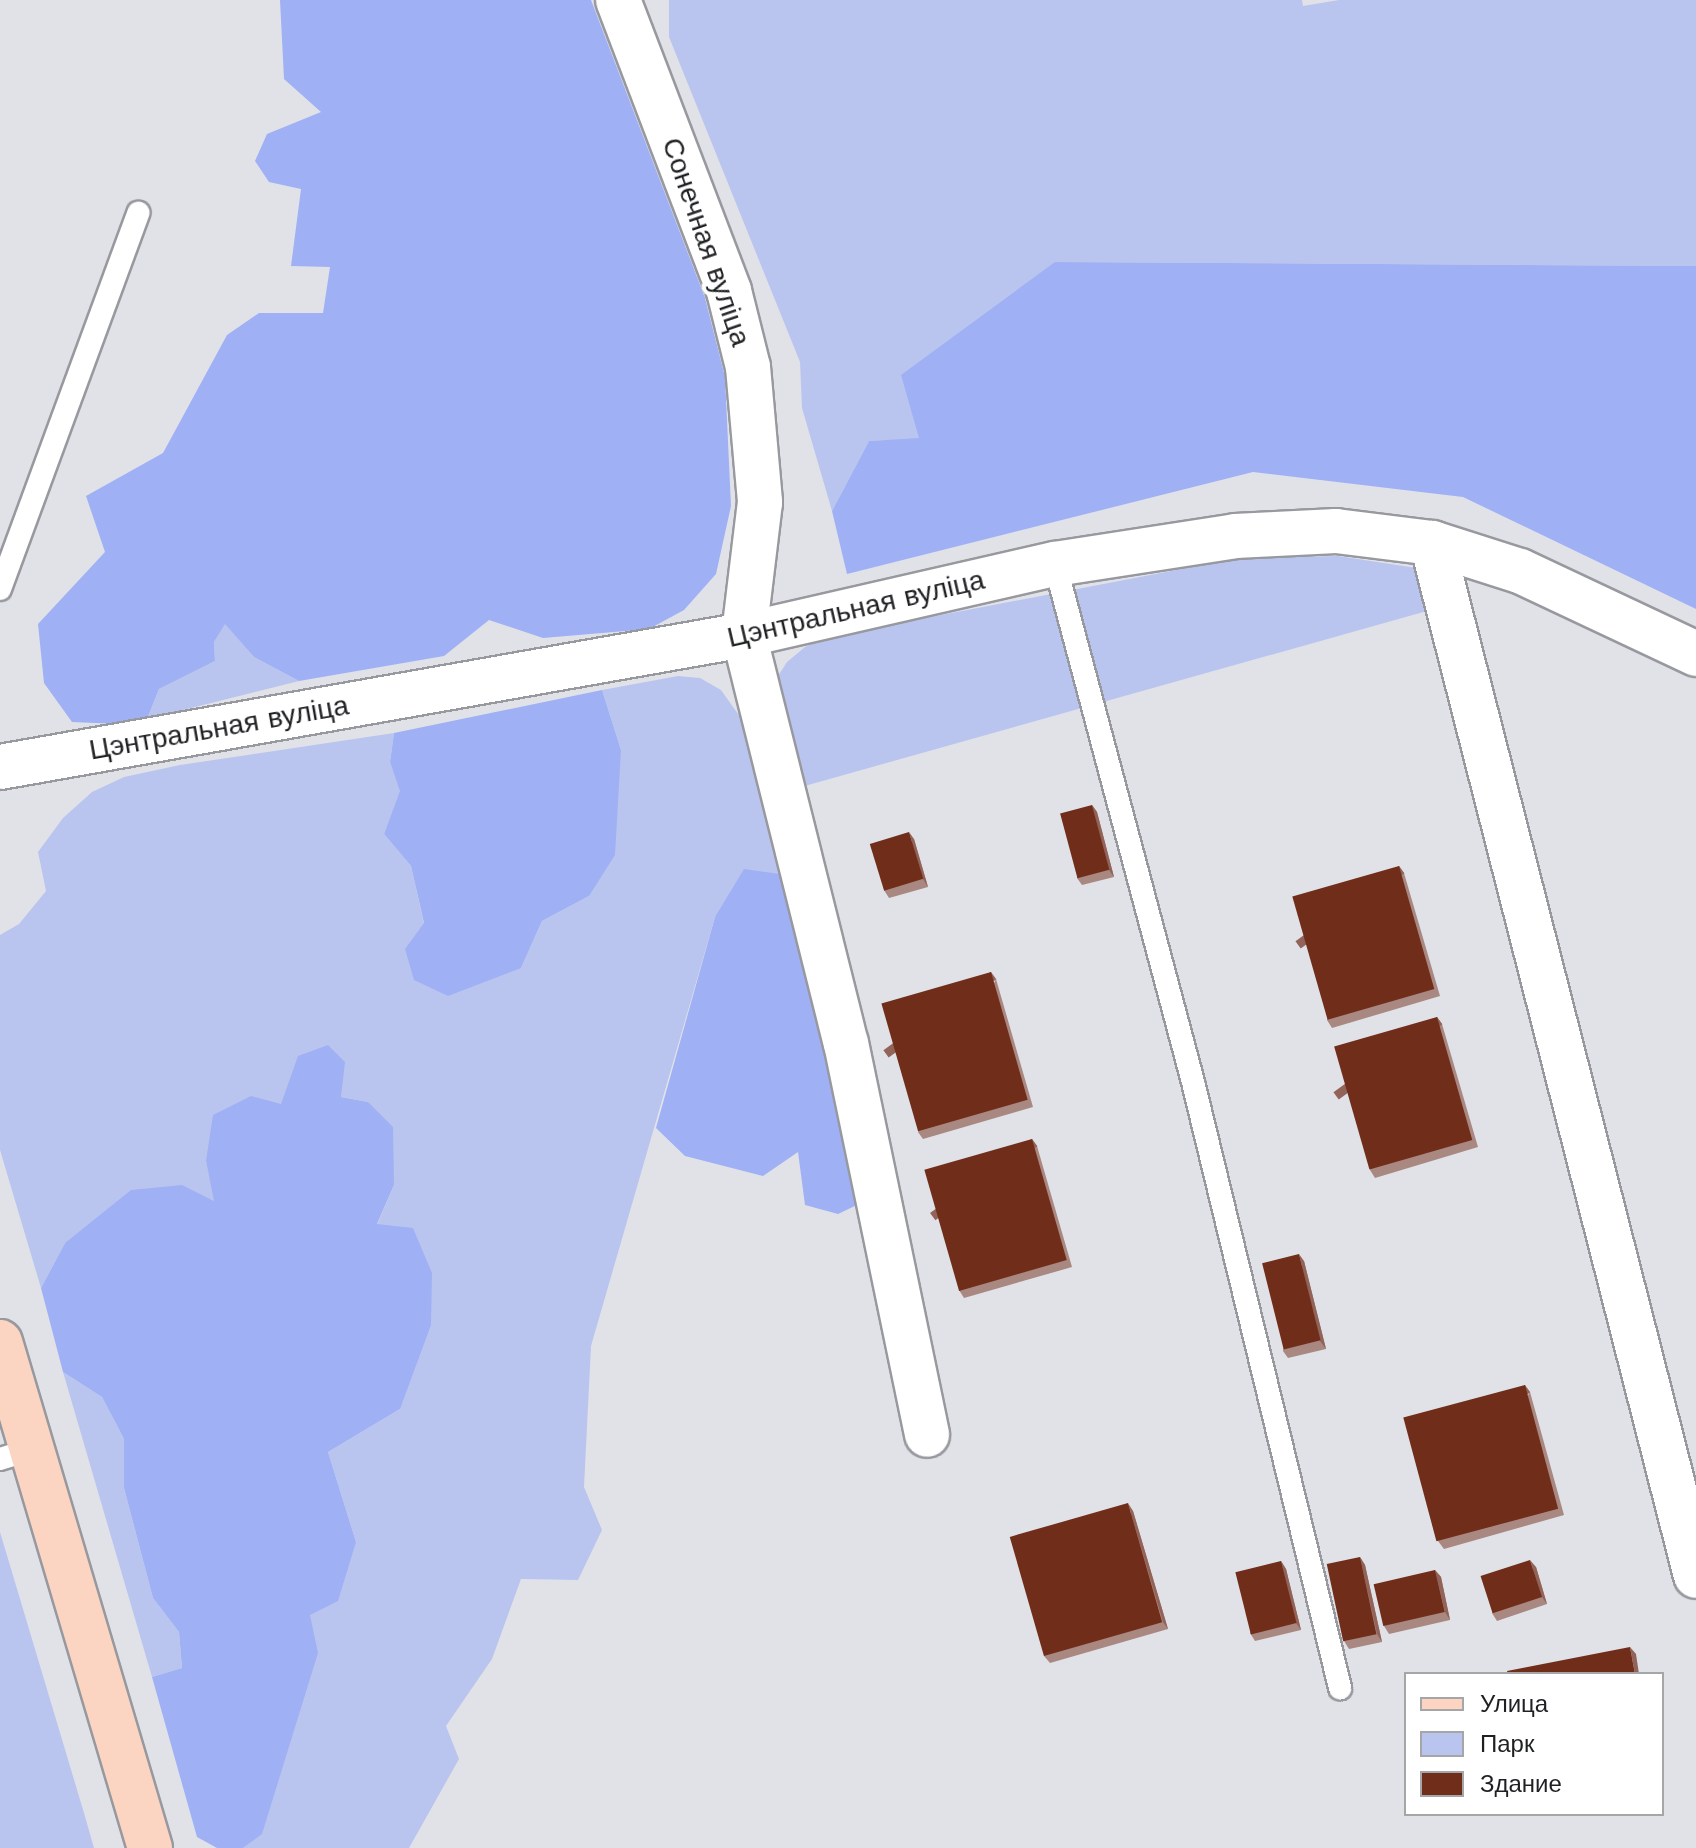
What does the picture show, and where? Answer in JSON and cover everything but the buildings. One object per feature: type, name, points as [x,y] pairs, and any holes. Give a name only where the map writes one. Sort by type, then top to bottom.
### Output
[{"type":"main road","points":[[0,1342],[16,1454],[150,1848]]},
{"type":"street","name":"Сонечная вуліца","points":[[618,0],[729,291],[748,367],[760,502],[744,635]]},
{"type":"street","name":"Цэнтральная вуліца","points":[[2,756],[744,635],[1055,564],[1235,536],[1322,531],[1432,543],[1520,571],[1696,654]]},
{"type":"street","points":[[1432,543],[1696,1576]]},
{"type":"street","points":[[744,635],[846,1043],[927,1435]]},
{"type":"lane","points":[[0,589],[138,213]]},
{"type":"lane","points":[[1055,564],[1193,1082],[1340,1688]]},
{"type":"green space","points":[[669,0],[1302,0],[1303,6],[1339,0],[1696,0],[1696,266],[1055,262],[919,439],[869,441],[832,511],[802,408],[800,362],[669,37]]},
{"type":"green space","points":[[1338,556],[1423,569],[1434,609],[794,789],[776,679],[787,662],[805,647],[826,637],[1239,558]]},
{"type":"green space","points":[[225,623],[254,657],[299,681],[147,719],[159,689],[215,661],[214,642]]},
{"type":"green space","points":[[678,676],[700,678],[721,690],[748,728],[787,875],[715,917],[591,1346],[584,1487],[602,1530],[578,1580],[521,1579],[492,1659],[446,1726],[459,1759],[409,1848],[243,1848],[262,1833],[310,1615],[356,1542],[328,1452],[400,1409],[377,1225],[394,1185],[368,1102],[341,1097],[281,1104],[206,1161],[215,1201],[65,1243],[41,1288],[0,1150],[0,935],[19,924],[46,891],[38,852],[63,818],[92,792],[124,777],[180,765],[394,733],[390,762],[401,791],[384,834],[411,866],[424,924],[521,968],[542,921],[589,896],[621,750],[602,690]]},
{"type":"green space","points":[[63,1372],[102,1397],[124,1439],[124,1488],[153,1598],[179,1632],[182,1668],[152,1677]]},
{"type":"green space","points":[[0,1532],[84,1813],[94,1848],[0,1848]]},
{"type":"shaded area","points":[[280,0],[591,0],[705,298],[725,377],[731,506],[716,574],[684,610],[649,629],[543,638],[489,620],[444,656],[299,681],[254,657],[225,624],[214,642],[215,661],[159,689],[147,719],[120,724],[72,722],[44,683],[38,624],[105,552],[86,496],[163,453],[227,335],[259,313],[323,313],[330,267],[291,266],[301,189],[269,182],[255,161],[267,134],[321,112],[284,79]]},
{"type":"shaded area","points":[[1055,262],[1696,266],[1696,609],[1463,497],[1253,472],[847,574],[832,511],[869,441],[919,438],[901,375]]},
{"type":"shaded area","points":[[602,690],[621,750],[615,855],[589,896],[542,921],[521,968],[448,996],[414,980],[405,949],[424,923],[411,866],[384,834],[400,791],[390,762],[394,733]]},
{"type":"shaded area","points":[[744,869],[787,875],[859,1204],[838,1214],[805,1205],[798,1152],[763,1176],[685,1156],[656,1128],[715,917]]},
{"type":"shaded area","points":[[328,1045],[345,1062],[341,1097],[368,1102],[393,1127],[394,1185],[377,1224],[413,1228],[432,1273],[431,1325],[400,1409],[328,1452],[356,1542],[338,1601],[310,1615],[318,1653],[262,1834],[243,1848],[217,1848],[197,1837],[152,1677],[182,1668],[179,1632],[153,1598],[124,1488],[124,1439],[102,1397],[63,1372],[41,1288],[65,1243],[131,1190],[182,1185],[214,1201],[206,1161],[213,1115],[251,1096],[281,1104],[298,1056]]}]
